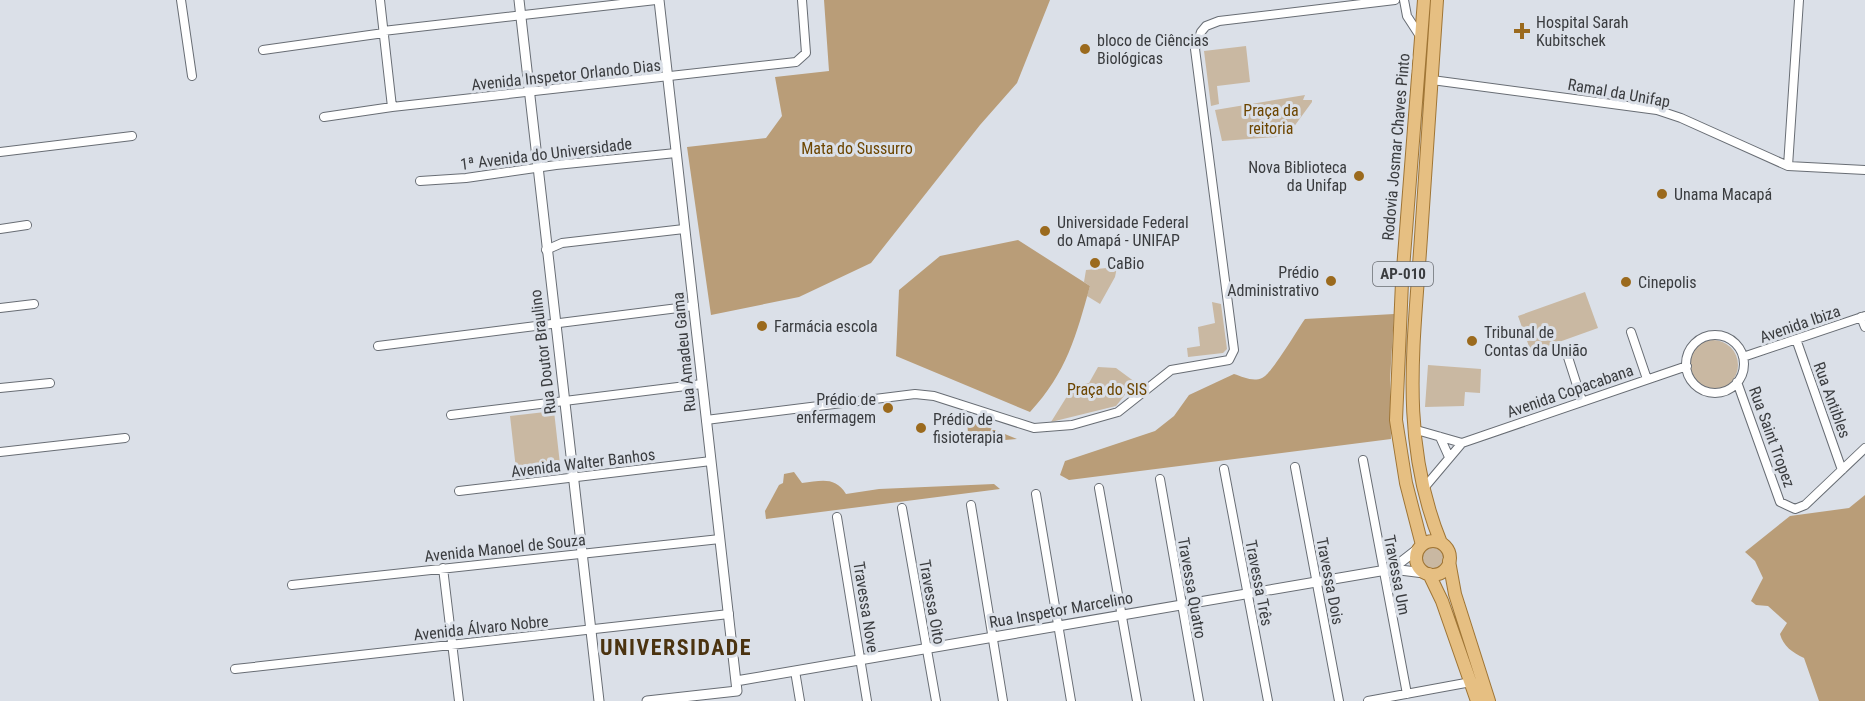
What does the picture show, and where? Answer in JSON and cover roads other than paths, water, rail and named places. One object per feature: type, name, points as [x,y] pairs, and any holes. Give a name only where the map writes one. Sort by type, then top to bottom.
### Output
[{"type":"main road","name":"Rodovia Josmar Chaves Pinto","points":[[1425,0],[1401,292],[1396,420],[1406,483],[1420,546],[1416,562],[1427,573],[1477,701]]},
{"type":"main road","name":"Rodovia Josmar Chaves Pinto","points":[[1437,0],[1411,393],[1413,429],[1416,460],[1431,520],[1441,543],[1448,551],[1455,591],[1489,701]]},
{"type":"main road","points":[[1420,546],[1431,541],[1441,543]]},
{"type":"main road","points":[[1427,573],[1443,571],[1449,561]]},
{"type":"street","points":[[181,0],[192,76]]},
{"type":"street","points":[[380,0],[392,107]]},
{"type":"street","name":"Rua Doutor Braulino","points":[[519,0],[531,93],[554,323],[599,701]]},
{"type":"street","points":[[262,50],[520,14],[657,0]]},
{"type":"street","name":"Rua Amadeu Gama","points":[[657,0],[668,77],[737,691]]},
{"type":"street","name":"Avenida Inspetor Orlando Dias","points":[[324,117],[392,107],[796,62],[806,52],[802,0]]},
{"type":"street","points":[[706,420],[915,394],[934,396],[1034,428],[1044,429],[1072,425],[1118,412],[1171,370],[1229,360],[1234,350],[1195,49],[1197,38],[1206,26],[1219,21],[1395,0]]},
{"type":"street","points":[[1404,0],[1407,16],[1422,38]]},
{"type":"street","points":[[1788,166],[1799,0]]},
{"type":"street","name":"Ramal da Unifap","points":[[1432,80],[1657,110],[1681,118],[1788,166],[1865,170]]},
{"type":"street","points":[[0,152],[132,136]]},
{"type":"street","name":"1ª Avenida do Universidade","points":[[420,181],[676,153]]},
{"type":"street","points":[[0,229],[27,225]]},
{"type":"street","points":[[546,250],[562,243],[684,229]]},
{"type":"street","points":[[0,308],[34,304]]},
{"type":"street","points":[[378,346],[694,306]]},
{"type":"street","points":[[1863,316],[1865,327]]},
{"type":"street","name":"Avenida Ibiza","points":[[1743,357],[1863,316]]},
{"type":"street","points":[[1630,332],[1647,379]]},
{"type":"street","points":[[1712,335],[1732,340],[1743,357],[1744,368],[1737,382],[1724,391],[1704,390],[1692,380],[1687,366],[1693,346],[1712,335]]},
{"type":"street","name":"Rua Antibles","points":[[1796,339],[1842,470]]},
{"type":"street","points":[[1566,351],[1582,401]]},
{"type":"street","name":"Avenida Copacabana","points":[[1424,488],[1462,443],[1687,366]]},
{"type":"street","name":"Rua Saint Tropez","points":[[1737,382],[1780,502],[1795,509],[1805,505],[1842,470]]},
{"type":"street","points":[[0,388],[50,383]]},
{"type":"street","points":[[451,415],[702,384]]},
{"type":"street","points":[[1413,429],[1462,443]]},
{"type":"street","points":[[1440,437],[1449,458]]},
{"type":"street","points":[[0,452],[125,438]]},
{"type":"street","points":[[1842,470],[1865,448]]},
{"type":"street","name":"Travessa Um","points":[[1363,460],[1387,570],[1407,694]]},
{"type":"street","name":"Avenida Walter Banhos","points":[[459,491],[711,461]]},
{"type":"street","name":"Travessa Dois","points":[[1295,467],[1339,701]]},
{"type":"street","name":"Travessa Três","points":[[1224,469],[1268,701]]},
{"type":"street","name":"Travessa Quatro","points":[[1160,479],[1199,701]]},
{"type":"street","points":[[1099,488],[1137,701]]},
{"type":"street","points":[[1036,494],[1071,701]]},
{"type":"street","points":[[970,504],[1003,701]]},
{"type":"street","name":"Travessa Oito","points":[[902,508],[936,701]]},
{"type":"street","name":"Travessa Nove","points":[[837,517],[867,701]]},
{"type":"street","name":"Avenida Manoel de Souza","points":[[292,585],[720,539]]},
{"type":"street","name":"Rua Inspetor Marcelino","points":[[1387,570],[1420,546]]},
{"type":"street","points":[[443,568],[459,701]]},
{"type":"street","name":"Rua Inspetor Marcelino","points":[[647,701],[737,691],[795,671],[1387,570],[1427,573]]},
{"type":"street","name":"Avenida Álvaro Nobre","points":[[235,669],[729,614]]},
{"type":"street","points":[[795,671],[800,701]]},
{"type":"street","points":[[1368,701],[1471,682]]},
{"type":"place","name":"Hospital Sarah Kubitschek","points":[[1522,31]]},
{"type":"place","name":"bloco de Ciências Biológicas","points":[[1085,49]]},
{"type":"place","name":"Nova Biblioteca da Unifap","points":[[1359,176]]},
{"type":"place","name":"Unama Macapá","points":[[1662,194]]},
{"type":"place","name":"Universidade Federal do Amapá - UNIFAP","points":[[1045,231]]},
{"type":"place","name":"CaBio","points":[[1095,263]]},
{"type":"place","name":"Prédio Administrativo","points":[[1331,281]]},
{"type":"place","name":"Cinepolis","points":[[1626,282]]},
{"type":"place","name":"Farmácia escola","points":[[762,326]]},
{"type":"place","name":"Tribunal de Contas da União","points":[[1472,341]]},
{"type":"place","name":"Prédio de enfermagem","points":[[888,408]]},
{"type":"place","name":"Prédio de fisioterapia","points":[[921,428]]},
{"type":"district","name":"UNIVERSIDADE","points":[[676,647]]},
{"type":"park label","name":"Praça da reitoria","points":[[1271,119]]},
{"type":"park label","name":"Mata do Sussurro","points":[[857,148]]},
{"type":"park label","name":"Praça do SIS","points":[[1107,389]]}]
